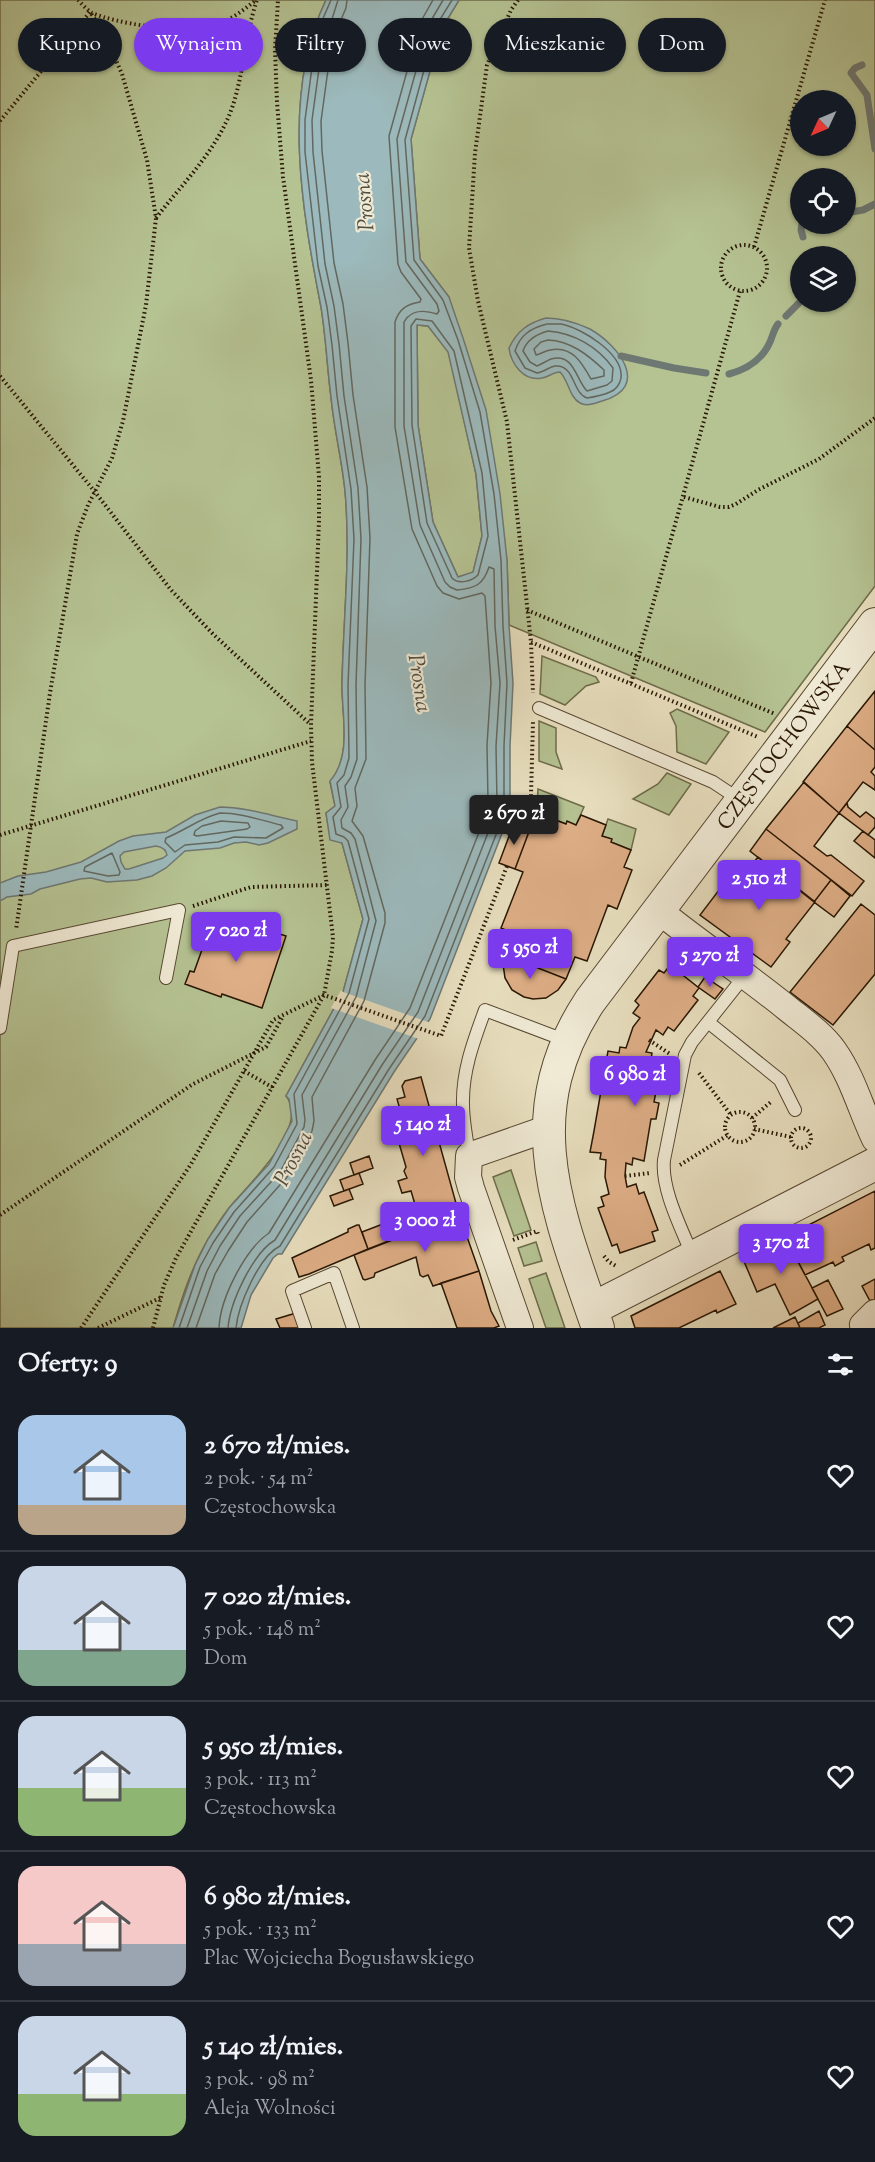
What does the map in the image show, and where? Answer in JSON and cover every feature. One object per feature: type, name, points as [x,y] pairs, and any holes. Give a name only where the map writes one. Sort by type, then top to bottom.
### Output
[{"type":"street","name":"CZĘSTOCHOWSKA","points":[[595,1319],[558,1211],[549,1157],[552,1096],[558,1067],[567,1041],[590,1000],[875,624]]},
{"type":"street","points":[[658,910],[685,932],[746,974],[816,1032],[835,1052],[855,1091],[875,1139]]},
{"type":"street","points":[[520,1328],[471,1188],[468,1177],[469,1156],[549,1128]]},
{"type":"street","points":[[595,1319],[693,1257],[875,1164]]},
{"type":"street","points":[[864,1328],[875,1313]]},
{"type":"lane","points":[[536,713],[713,782],[740,800]]},
{"type":"lane","points":[[0,1028],[13,946],[179,910],[166,978]]},
{"type":"lane","points":[[693,1257],[665,1185],[663,1171],[685,1055],[746,974]]},
{"type":"lane","points":[[469,1156],[463,1104],[464,1084],[468,1060],[485,1010],[567,1041]]},
{"type":"lane","points":[[708,1022],[780,1080],[795,1110]]},
{"type":"lane","points":[[305,1328],[292,1291],[334,1274],[353,1328]]},
{"type":"path","points":[[17,918],[50,693],[77,534],[112,458],[132,380],[146,305],[156,218],[147,160],[126,84],[108,42],[90,12],[78,0]]},
{"type":"path","points":[[90,12],[129,23],[185,30],[220,24],[257,0]]},
{"type":"path","points":[[156,218],[209,152],[227,121],[237,90],[246,38],[257,0]]},
{"type":"path","points":[[153,1328],[161,1298],[180,1250],[324,995],[332,951],[333,937],[311,741],[319,477],[311,380],[278,123],[275,77],[278,0]]},
{"type":"path","points":[[518,0],[511,10],[487,64],[475,153],[469,248],[478,301],[507,422],[531,642],[533,696]]},
{"type":"path","points":[[754,247],[825,0]]},
{"type":"path","points":[[0,121],[90,12]]},
{"type":"path","points":[[737,246],[754,247],[766,261],[766,275],[759,287],[740,291],[726,282],[721,269],[722,261],[731,249],[737,246]]},
{"type":"path","points":[[631,683],[740,291]]},
{"type":"path","points":[[0,376],[178,597],[213,634],[311,725]]},
{"type":"path","points":[[684,497],[720,507],[729,507],[819,459],[875,418]]},
{"type":"path","points":[[527,610],[782,717]]},
{"type":"path","points":[[531,642],[764,740]]},
{"type":"path","points":[[522,826],[531,795],[536,713]]},
{"type":"path","points":[[0,835],[311,741]]},
{"type":"path","points":[[0,1215],[193,1084],[266,1047],[282,1017],[324,995],[441,1036],[507,866]]},
{"type":"path","points":[[179,910],[251,887],[327,885]]},
{"type":"path","points":[[81,1328],[191,1164],[255,1052]]},
{"type":"path","points":[[244,1071],[272,1087]]},
{"type":"path","points":[[752,1118],[785,1090]]},
{"type":"path","points":[[734,1113],[744,1113],[752,1118],[754,1129],[748,1139],[740,1141],[731,1139],[726,1131],[727,1121],[734,1113]]},
{"type":"path","points":[[802,1128],[810,1133],[811,1140],[808,1146],[802,1148],[793,1144],[791,1137],[796,1130],[802,1128]]},
{"type":"path","points":[[754,1129],[791,1137]]},
{"type":"path","points":[[98,1328],[161,1298]]},
{"type":"green space","points":[[0,0],[326,0],[319,18],[275,18],[275,72],[304,72],[300,113],[302,192],[323,318],[332,409],[344,479],[347,515],[342,686],[344,736],[341,760],[330,782],[335,806],[326,813],[328,825],[342,843],[363,919],[343,992],[286,1096],[291,1109],[290,1123],[284,1139],[262,1171],[226,1211],[209,1238],[188,1282],[173,1328],[0,1328]]},
{"type":"green space","points":[[459,0],[875,0],[875,586],[765,732],[509,625],[507,560],[449,297],[420,259],[411,139],[430,72],[472,72],[472,18],[448,18]]},
{"type":"green space","points":[[417,325],[428,326],[449,352],[476,474],[482,536],[473,573],[458,577],[433,522],[418,425]]},
{"type":"green space","points":[[542,656],[596,677],[599,682],[586,686],[565,705],[540,694]]},
{"type":"green space","points":[[677,709],[729,732],[706,764],[677,752],[676,726],[670,713]]},
{"type":"green space","points":[[539,721],[556,728],[556,752],[562,769],[539,761]]},
{"type":"green space","points":[[667,773],[691,784],[669,815],[633,799],[658,784]]},
{"type":"green space","points":[[538,789],[584,807],[576,825],[566,824],[546,816],[539,832],[530,829],[537,806]]},
{"type":"green space","points":[[608,819],[636,829],[631,850],[602,836]]},
{"type":"green space","points":[[511,1170],[531,1230],[514,1236],[493,1177]]},
{"type":"green space","points":[[536,1242],[542,1261],[524,1266],[518,1248]]},
{"type":"green space","points":[[546,1273],[565,1328],[546,1328],[529,1279]]},
{"type":"water","name":"Prosna","points":[[326,0],[459,0],[448,18],[378,18],[378,72],[430,72],[411,139],[420,259],[449,297],[463,338],[486,410],[500,494],[507,560],[513,683],[510,805],[506,823],[430,1019],[394,1072],[282,1254],[273,1258],[251,1295],[241,1328],[173,1328],[195,1265],[208,1239],[229,1208],[269,1164],[292,1121],[289,1099],[286,1096],[343,992],[363,919],[342,843],[330,840],[326,813],[335,806],[330,781],[341,760],[344,736],[342,686],[347,515],[344,479],[332,409],[323,318],[302,192],[300,113],[304,72],[366,72],[366,18],[319,18]],"holes":[[[417,325],[428,326],[448,352],[476,474],[482,536],[473,572],[458,577],[433,522],[418,425]]]},
{"type":"water","points":[[546,318],[574,322],[590,329],[611,345],[619,355],[628,376],[625,386],[617,395],[585,405],[576,400],[560,372],[535,379],[524,374],[516,366],[509,348],[524,328]]},
{"type":"water","points":[[220,807],[240,808],[297,821],[297,829],[259,845],[246,842],[220,848],[185,851],[166,868],[152,876],[137,880],[107,882],[91,878],[80,879],[40,889],[31,894],[7,897],[0,901],[0,883],[18,876],[46,872],[81,862],[119,841],[133,836],[166,832],[195,815]],"holes":[[[156,846],[163,849],[167,855],[125,869],[120,856],[124,852]]]},
{"type":"pier","points":[[341,990],[431,1023],[419,1039],[331,1008]]},
{"type":"building","points":[[875,691],[875,750],[847,726]]},
{"type":"building","points":[[847,726],[875,750],[875,767],[871,772],[875,776],[875,790],[863,782],[839,813],[803,782]]},
{"type":"building","points":[[804,782],[839,813],[814,846],[827,856],[831,855],[864,881],[852,896],[766,829]]},
{"type":"building","points":[[847,803],[848,807],[860,817],[866,812],[875,819],[875,827],[868,835],[839,813]]},
{"type":"building","points":[[581,815],[606,825],[602,836],[631,850],[624,867],[632,870],[617,909],[608,905],[587,961],[575,957],[566,979],[505,955],[513,933],[501,928],[523,872],[515,869],[530,829],[539,832],[545,816],[566,824],[567,821],[576,825]]},
{"type":"building","points":[[514,823],[530,829],[515,869],[499,863]]},
{"type":"building","points":[[766,829],[831,880],[814,902],[750,851]]},
{"type":"building","points":[[863,831],[875,840],[875,858],[854,841]]},
{"type":"building","points":[[758,857],[815,902],[786,939],[790,942],[771,967],[700,915],[732,873],[740,879]]},
{"type":"building","points":[[831,880],[850,896],[834,917],[814,902]]},
{"type":"building","points":[[861,904],[875,915],[875,974],[833,1025],[790,992]]},
{"type":"building","points":[[210,915],[268,939],[270,931],[286,936],[262,1008],[185,984],[190,971],[194,972],[209,930],[205,928]]},
{"type":"building","points":[[505,955],[566,979],[558,990],[546,998],[524,997],[512,990],[505,978],[503,964]]},
{"type":"building","points":[[670,965],[699,988],[693,996],[698,1000],[674,1031],[668,1027],[663,1035],[656,1030],[646,1052],[652,1053],[651,1059],[662,1060],[654,1102],[659,1103],[656,1119],[651,1119],[644,1161],[633,1158],[632,1165],[626,1163],[625,1176],[627,1187],[636,1184],[639,1194],[644,1192],[658,1230],[652,1232],[655,1241],[620,1253],[617,1244],[612,1246],[598,1208],[604,1206],[601,1197],[609,1194],[605,1177],[606,1160],[600,1159],[601,1153],[590,1152],[608,1051],[619,1053],[620,1047],[626,1048],[633,1027],[640,1018],[633,1013],[639,1005],[635,1001],[659,970],[664,973]]},
{"type":"building","points":[[705,977],[723,989],[715,999],[698,987]]},
{"type":"building","points":[[421,1077],[459,1214],[422,1228],[411,1191],[402,1193],[398,1181],[407,1178],[404,1171],[406,1167],[392,1119],[398,1115],[395,1109],[399,1106],[397,1099],[405,1097],[402,1086],[405,1081]]},
{"type":"building","points":[[369,1156],[373,1168],[354,1175],[350,1163]]},
{"type":"building","points":[[359,1173],[363,1184],[344,1191],[340,1180]]},
{"type":"building","points":[[349,1189],[353,1199],[334,1206],[330,1196]]},
{"type":"building","points":[[875,1191],[875,1248],[871,1250],[869,1244],[842,1257],[844,1261],[835,1266],[833,1262],[805,1275],[785,1237]]},
{"type":"building","points":[[409,1214],[418,1215],[422,1228],[368,1249],[362,1232]]},
{"type":"building","points":[[459,1214],[479,1271],[433,1286],[428,1275],[423,1277],[420,1275],[416,1257],[375,1273],[374,1277],[363,1279],[354,1255]]},
{"type":"building","points":[[359,1225],[368,1249],[299,1277],[292,1258],[348,1232],[348,1229]]},
{"type":"building","points":[[785,1237],[818,1299],[790,1315],[775,1284],[757,1292],[743,1259]]},
{"type":"building","points":[[479,1271],[491,1311],[499,1326],[457,1328],[441,1283]]},
{"type":"building","points":[[720,1271],[736,1304],[717,1313],[716,1310],[679,1328],[635,1328],[631,1316]]},
{"type":"building","points":[[875,1279],[874,1302],[870,1301],[862,1286]]},
{"type":"building","points":[[828,1280],[843,1309],[827,1316],[812,1288]]},
{"type":"building","points":[[819,1311],[825,1325],[819,1328],[800,1328],[798,1323]]},
{"type":"building","points":[[296,1313],[301,1328],[280,1328],[276,1319]]},
{"type":"building","points":[[795,1317],[800,1328],[773,1328]]},
{"type":"waterway","points":[[862,65],[851,73],[867,95],[875,149]]},
{"type":"waterway","points":[[856,211],[875,204]]},
{"type":"waterway","points":[[786,316],[790,312]]},
{"type":"waterway","points":[[729,374],[759,359],[778,324]]},
{"type":"waterway","points":[[621,356],[706,373]]}]
